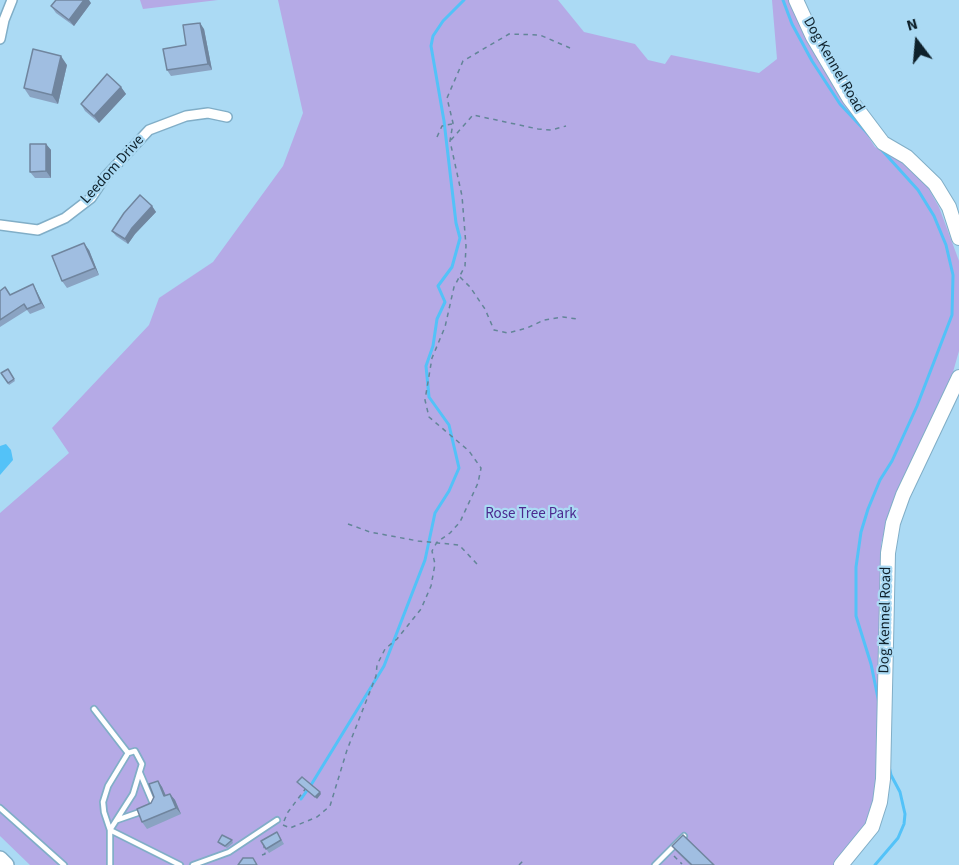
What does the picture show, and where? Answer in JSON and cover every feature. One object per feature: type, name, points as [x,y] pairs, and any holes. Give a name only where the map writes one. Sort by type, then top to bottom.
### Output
[{"type":"main road","points":[[0,859],[6,865]]},
{"type":"street","points":[[0,39],[12,0]]},
{"type":"street","name":"Dog Kennel Road","points":[[796,0],[813,37],[849,98],[883,143],[907,157],[935,184],[949,207],[959,238]]},
{"type":"street","name":"Leedom Drive","points":[[0,225],[38,230],[65,218],[91,198],[105,177],[149,130],[186,116],[208,112],[227,117]]},
{"type":"street","name":"Dog Kennel Road","points":[[840,865],[872,827],[880,802],[884,758],[888,553],[893,523],[903,495],[959,377]]},
{"type":"lane","points":[[94,709],[128,753]]},
{"type":"lane","points":[[110,830],[133,794],[140,773],[142,764],[135,752],[128,753]]},
{"type":"lane","points":[[110,865],[110,830],[103,802],[108,786],[128,753]]},
{"type":"lane","points":[[117,821],[154,806],[140,773]]},
{"type":"lane","points":[[0,808],[64,865]]},
{"type":"lane","points":[[193,865],[230,852],[277,820]]},
{"type":"lane","points":[[110,830],[180,865]]},
{"type":"lane","points":[[655,865],[684,836]]},
{"type":"path","points":[[308,787],[288,812],[282,824],[290,828],[317,817],[330,806],[347,750],[376,676],[377,665],[385,648],[397,639],[422,609],[435,564],[432,551],[437,542],[460,522],[478,483],[481,468],[469,451],[429,417],[425,400],[432,358],[445,327],[454,287],[465,266],[466,246],[462,196],[450,141],[453,123],[447,98],[463,61],[509,34],[540,35],[570,48]]},
{"type":"path","points":[[450,141],[473,115],[538,129],[551,130],[566,126]]},
{"type":"path","points":[[437,136],[442,126],[453,123]]},
{"type":"path","points":[[459,276],[485,309],[494,330],[508,333],[544,320],[563,317],[577,319]]},
{"type":"path","points":[[348,524],[370,532],[459,545],[478,565]]},
{"type":"path","points":[[262,855],[265,854],[264,846]]},
{"type":"path","points":[[669,851],[682,864]]},
{"type":"path","points":[[519,865],[523,861]]},
{"type":"green space","points":[[140,0],[218,0],[143,9]]},
{"type":"green space","name":"Rose Tree Park","points":[[278,0],[558,0],[584,32],[635,44],[648,60],[665,64],[671,55],[759,73],[777,59],[772,0],[791,0],[808,44],[875,147],[898,159],[927,186],[939,207],[959,261],[959,351],[949,386],[890,509],[881,544],[878,783],[874,806],[863,830],[834,865],[30,865],[0,836],[0,513],[69,453],[52,428],[149,325],[159,298],[213,262],[283,166],[303,113]]},
{"type":"water","points":[[6,444],[11,450],[13,460],[0,475],[0,446]]},
{"type":"building","points":[[56,0],[84,0],[69,20],[51,6]]},
{"type":"building","points":[[200,23],[208,64],[167,70],[163,49],[186,45],[183,25]]},
{"type":"building","points":[[33,49],[61,56],[52,95],[24,88]]},
{"type":"building","points":[[107,74],[121,87],[94,116],[81,104]]},
{"type":"building","points":[[30,144],[46,144],[46,171],[30,172]]},
{"type":"building","points":[[140,195],[152,206],[125,239],[112,231]]},
{"type":"building","points":[[84,243],[95,268],[62,281],[52,256]]},
{"type":"building","points":[[33,284],[41,303],[27,309],[24,304],[0,320],[0,291],[5,287],[10,295]]},
{"type":"building","points":[[8,369],[14,379],[8,383],[1,373]]},
{"type":"building","points":[[302,777],[320,792],[315,797],[297,782]]},
{"type":"building","points":[[158,781],[164,796],[170,794],[176,808],[142,822],[137,809],[151,803],[154,797],[149,784]]},
{"type":"building","points":[[277,832],[281,840],[266,849],[261,841]]},
{"type":"building","points":[[222,835],[232,840],[225,846],[218,842]]},
{"type":"building","points":[[683,835],[714,865],[692,865],[672,846]]},
{"type":"building","points":[[243,858],[253,858],[257,865],[238,865]]},
{"type":"waterway","points":[[301,799],[384,666],[425,560],[435,513],[449,491],[459,468],[449,425],[429,397],[426,366],[433,346],[437,319],[445,302],[438,286],[452,267],[460,238],[431,46],[433,36],[443,21],[464,0]]},
{"type":"waterway","points":[[783,0],[792,24],[812,61],[840,104],[870,136]]},
{"type":"waterway","points":[[879,703],[871,664],[856,616],[856,567],[861,532],[880,480],[892,461],[917,406],[952,315],[953,275],[946,245],[934,216],[918,190],[880,148]]},
{"type":"waterway","points":[[875,865],[898,838],[904,824],[905,814],[900,792],[889,766]]}]
